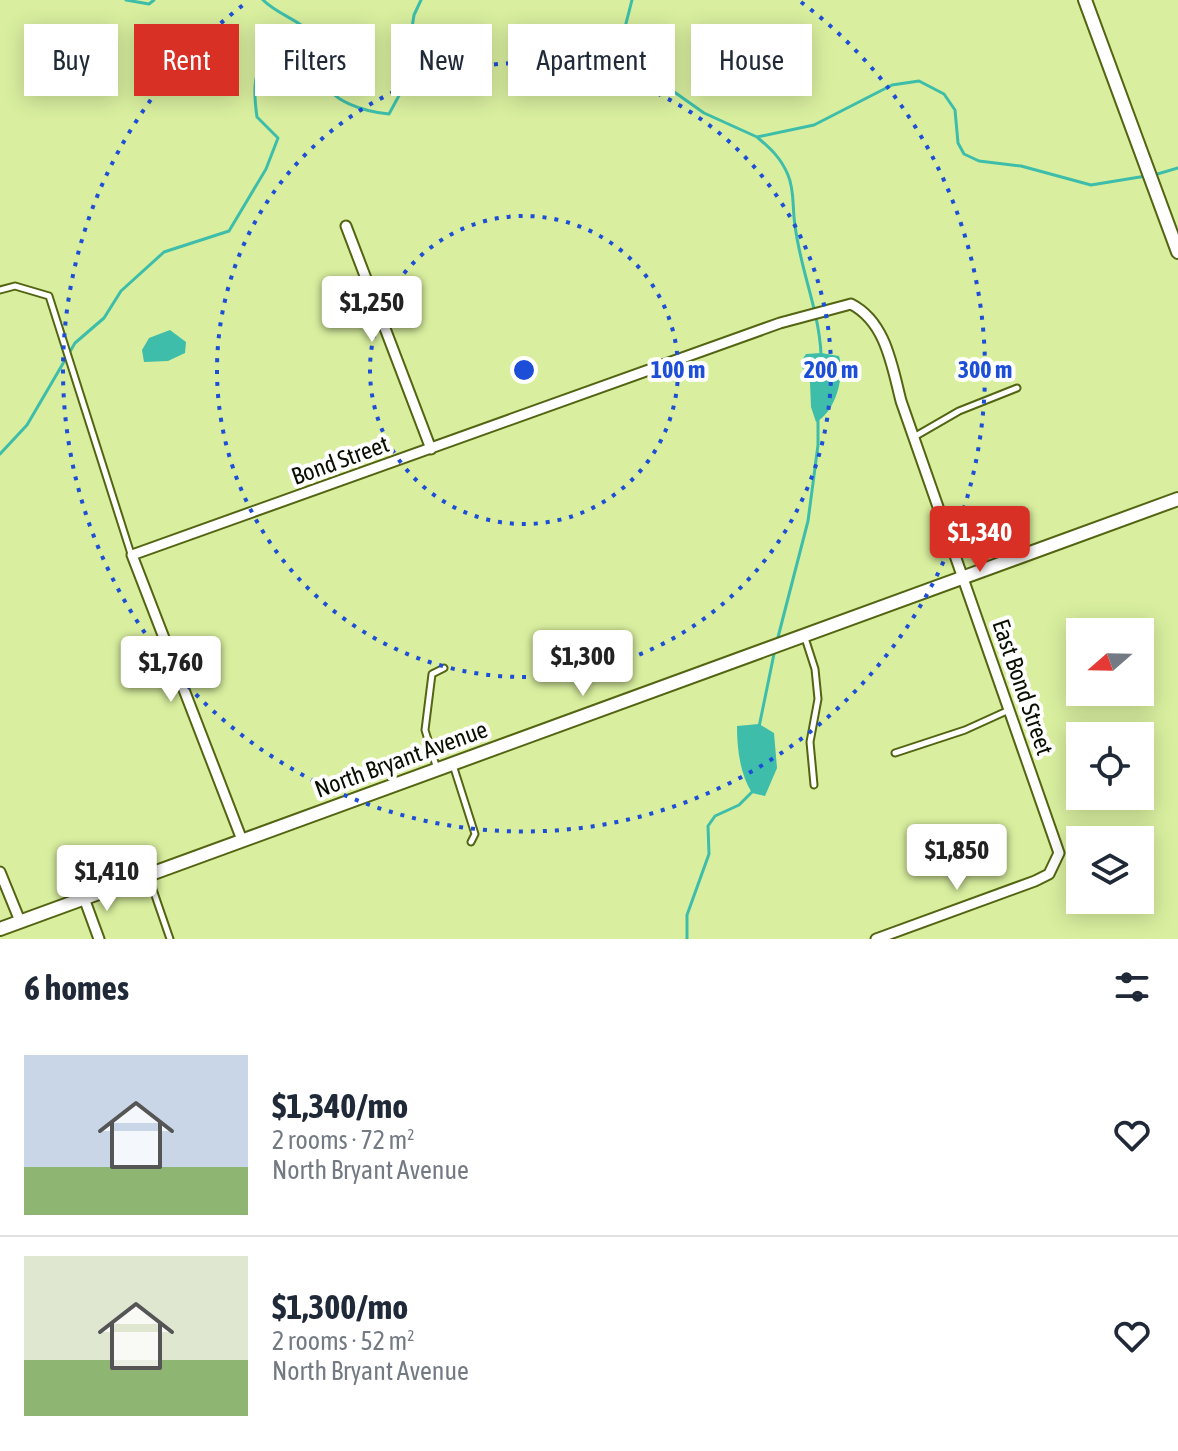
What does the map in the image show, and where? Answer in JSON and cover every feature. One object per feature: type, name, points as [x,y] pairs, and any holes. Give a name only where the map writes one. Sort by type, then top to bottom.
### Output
[{"type":"street","points":[[1085,0],[1178,252]]},
{"type":"street","points":[[346,226],[431,449]]},
{"type":"street","name":"Bond Street","points":[[132,555],[780,323],[851,304]]},
{"type":"street","name":"East Bond Street","points":[[851,304],[865,311],[874,322],[891,359],[913,437],[1059,853],[1054,867],[1035,881],[876,939]]},
{"type":"street","name":"North Bryant Avenue","points":[[0,929],[1178,499]]},
{"type":"street","points":[[132,555],[242,840]]},
{"type":"street","points":[[0,872],[20,921]]},
{"type":"street","points":[[84,898],[99,939]]},
{"type":"lane","points":[[0,290],[15,286],[49,296],[132,555]]},
{"type":"lane","points":[[913,437],[959,411],[1017,388]]},
{"type":"lane","points":[[804,637],[815,669],[818,699],[810,742],[814,785]]},
{"type":"lane","points":[[438,770],[425,719],[432,674],[444,668]]},
{"type":"lane","points":[[895,753],[965,730],[1010,709]]},
{"type":"lane","points":[[453,764],[475,834],[471,842]]},
{"type":"lane","points":[[148,874],[170,939]]},
{"type":"water","points":[[170,330],[186,342],[185,353],[168,361],[144,362],[142,350],[149,338]]},
{"type":"water","points":[[806,354],[839,356],[841,373],[834,402],[816,422],[811,407],[810,383],[800,363]]},
{"type":"water","points":[[759,724],[774,733],[777,768],[765,796],[752,793],[748,786],[738,744],[737,726]]},
{"type":"waterway","points":[[126,0],[149,4],[154,0]]},
{"type":"waterway","points":[[263,0],[302,25],[316,39],[323,77],[332,93],[360,108],[389,114],[402,90],[414,15],[421,0]]},
{"type":"waterway","points":[[632,0],[622,39],[629,60],[704,113],[757,137],[814,125],[892,85],[919,81],[944,94],[955,110],[958,143],[964,154],[979,161],[1021,166],[1091,185],[1146,176]]},
{"type":"waterway","points":[[0,454],[27,425],[75,343],[104,318],[121,291],[164,252],[229,231],[266,169],[278,138],[257,117],[255,96]]},
{"type":"waterway","points":[[757,137],[779,159],[790,181],[797,241],[817,321],[821,354]]},
{"type":"waterway","points":[[1154,175],[1178,168]]},
{"type":"waterway","points":[[777,641],[808,521],[818,445],[818,418]]},
{"type":"waterway","points":[[759,727],[775,649]]},
{"type":"waterway","points":[[687,939],[687,915],[709,854],[708,826],[715,816],[739,805],[753,791]]}]
